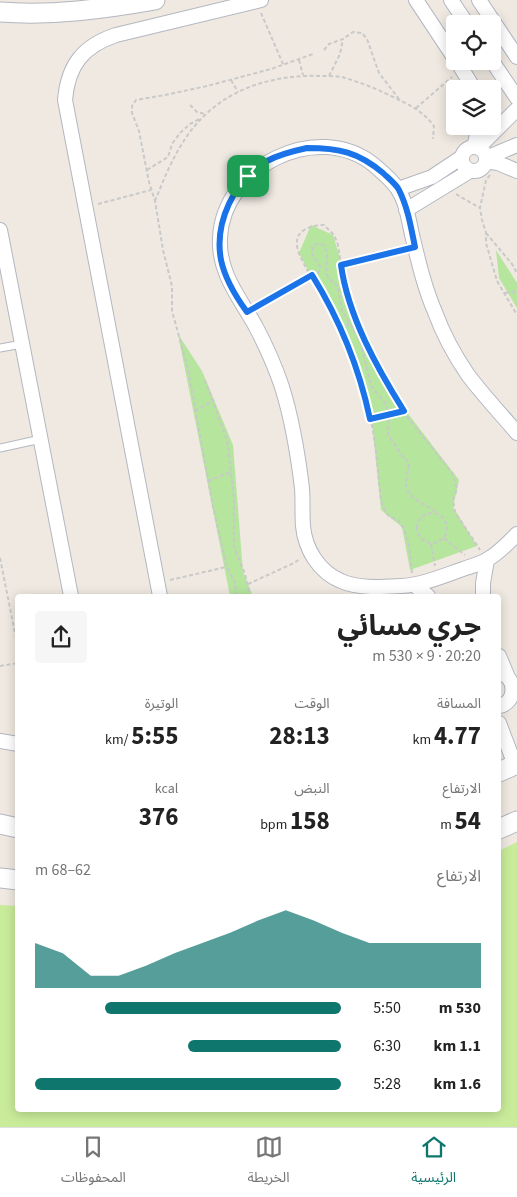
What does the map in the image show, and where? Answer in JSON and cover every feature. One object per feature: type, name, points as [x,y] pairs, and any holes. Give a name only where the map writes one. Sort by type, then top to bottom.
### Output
[{"type":"main road","points":[[0,12],[60,12],[117,7],[155,0]]},
{"type":"main road","points":[[501,827],[517,821]]},
{"type":"main road","points":[[0,824],[15,827]]},
{"type":"main road","points":[[0,878],[15,880]]},
{"type":"street","points":[[416,0],[446,45]]},
{"type":"street","points":[[451,0],[461,15]]},
{"type":"street","points":[[479,0],[517,57]]},
{"type":"street","points":[[159,590],[65,100],[66,85],[71,71],[79,58],[89,48],[102,40],[258,1]]},
{"type":"street","points":[[498,70],[517,98]]},
{"type":"street","points":[[484,155],[517,109]]},
{"type":"street","points":[[406,210],[470,171],[482,168],[484,155],[481,135]]},
{"type":"street","points":[[484,155],[517,144]]},
{"type":"street","points":[[517,433],[468,374],[450,344],[423,280],[406,210],[398,189],[370,162],[351,152],[330,148],[307,148],[286,153],[266,162],[248,176],[234,193],[224,214],[220,237],[221,260],[229,282],[271,358],[282,388],[291,419],[302,487],[303,528],[309,550],[322,569],[341,581],[364,586],[414,585],[482,562],[505,546],[517,534]]},
{"type":"street","points":[[398,189],[432,178],[462,157],[466,150],[484,155],[517,171]]},
{"type":"street","points":[[462,157],[463,165],[470,171]]},
{"type":"street","points":[[0,230],[71,594]]},
{"type":"street","points":[[482,562],[482,594]]},
{"type":"street","points":[[414,585],[425,594]]},
{"type":"street","points":[[503,674],[513,682],[512,700]]},
{"type":"street","points":[[501,732],[510,767]]},
{"type":"street","points":[[0,741],[15,744]]},
{"type":"lane","points":[[0,348],[22,344]]},
{"type":"lane","points":[[0,448],[41,440]]},
{"type":"path","points":[[258,1],[283,64]]},
{"type":"path","points":[[324,50],[329,44],[342,40],[353,32],[362,33],[367,39],[379,74],[400,100]]},
{"type":"path","points":[[329,76],[340,54],[342,40]]},
{"type":"path","points":[[237,594],[234,580],[227,567],[212,507],[188,369],[172,310],[172,286],[163,250],[140,131],[132,113],[132,106],[136,100],[165,96],[231,80],[271,69],[313,54]]},
{"type":"path","points":[[298,59],[303,75]]},
{"type":"path","points":[[416,108],[451,70]]},
{"type":"path","points":[[155,201],[177,152],[205,114],[230,96],[265,81],[303,75],[329,76],[340,77],[369,86],[416,108],[434,126],[433,139]]},
{"type":"path","points":[[231,80],[238,92]]},
{"type":"path","points":[[190,106],[197,112],[205,114]]},
{"type":"path","points":[[147,170],[157,162],[168,157],[172,144],[180,133],[190,124],[202,118]]},
{"type":"path","points":[[484,155],[486,180],[480,208],[486,233],[486,242],[497,281],[517,315]]},
{"type":"path","points":[[442,187],[480,208]]},
{"type":"path","points":[[86,208],[152,190]]},
{"type":"path","points":[[414,585],[405,531],[399,520],[390,516],[384,510],[381,500],[370,419],[364,391],[342,331],[329,303],[298,254],[296,241],[300,233],[316,225],[324,225],[334,235],[352,305],[367,346],[382,376],[428,445],[453,474],[457,489],[453,500],[455,512],[482,562]]},
{"type":"path","points":[[486,233],[512,264],[517,273]]},
{"type":"path","points":[[314,279],[319,272],[320,266],[312,254],[312,248],[316,244],[324,245],[328,253],[326,270],[328,277],[338,286],[342,311],[361,344],[371,386],[385,403],[389,414],[388,435],[409,463],[406,484],[408,492],[432,508],[445,520],[447,525],[444,538],[431,544],[419,536],[417,532],[418,522],[424,515],[438,514]]},
{"type":"path","points":[[341,265],[415,247]]},
{"type":"path","points":[[247,312],[312,275]]},
{"type":"path","points":[[504,293],[517,291]]},
{"type":"path","points":[[342,331],[349,324]]},
{"type":"path","points":[[205,380],[214,400],[227,440],[234,497],[234,547],[245,574],[250,594]]},
{"type":"path","points":[[194,411],[214,400]]},
{"type":"path","points":[[370,419],[404,411]]},
{"type":"path","points":[[208,481],[231,472]]},
{"type":"path","points":[[444,538],[482,562]]},
{"type":"path","points":[[431,544],[437,577]]},
{"type":"path","points":[[247,584],[294,563],[309,550]]},
{"type":"path","points":[[0,558],[15,633]]},
{"type":"path","points":[[159,590],[227,567]]},
{"type":"path","points":[[0,666],[15,664]]},
{"type":"green space","points":[[311,225],[333,235],[361,327],[396,398],[459,480],[453,507],[477,546],[410,570],[402,527],[381,510],[371,411],[344,339],[299,253]]},
{"type":"green space","points":[[496,250],[517,283],[517,308],[499,278]]},
{"type":"green space","points":[[178,334],[202,371],[233,445],[243,572],[252,594],[230,594]]},
{"type":"green space","points":[[517,842],[517,1127],[0,1127],[0,905],[15,906],[15,1112],[501,1112],[501,850]]},
{"type":"route","points":[[307,148],[330,148],[351,152],[370,162],[398,189],[406,210],[415,247],[341,265],[352,305],[367,346],[382,376],[404,411],[370,419],[364,391],[344,335],[329,303],[312,275],[247,312],[238,300],[221,260],[220,237],[224,214],[234,193],[248,176],[266,162],[286,153],[307,148]]}]
